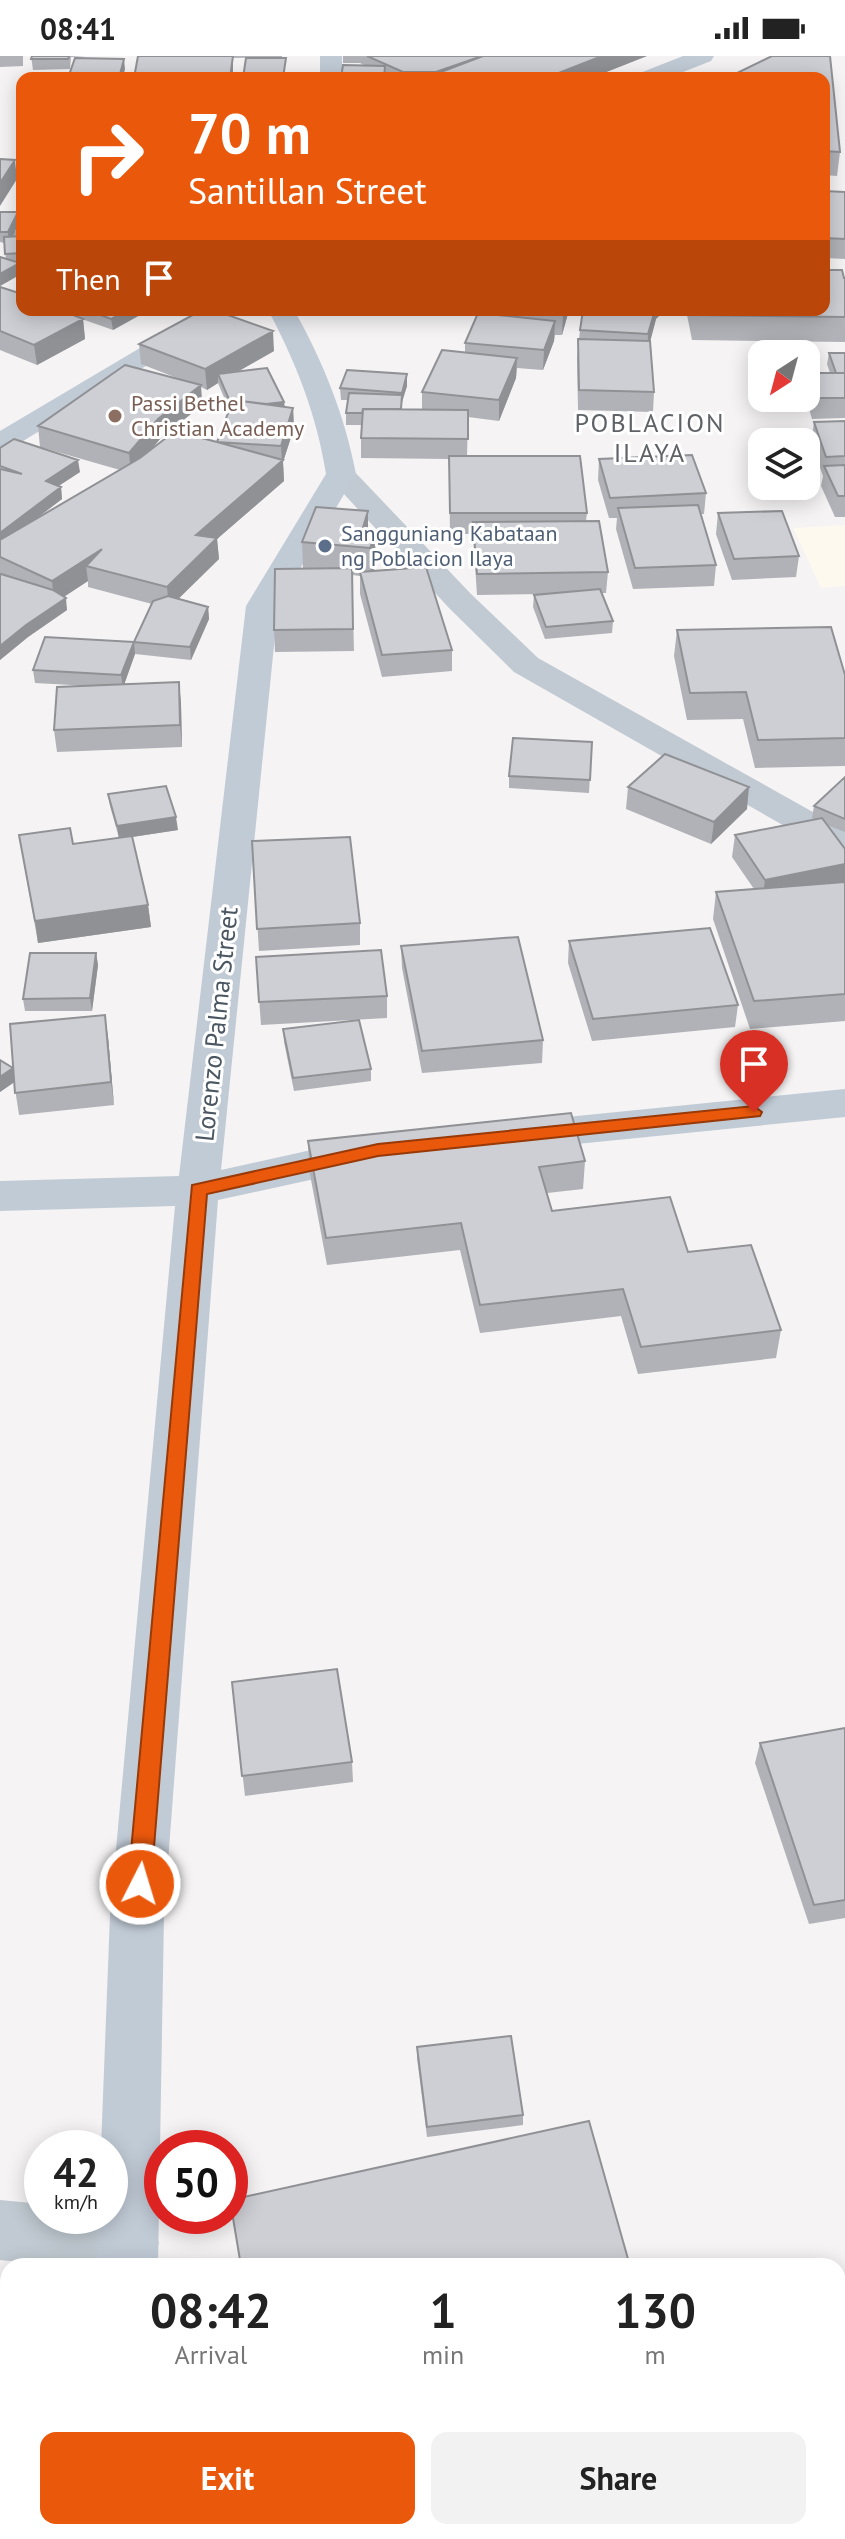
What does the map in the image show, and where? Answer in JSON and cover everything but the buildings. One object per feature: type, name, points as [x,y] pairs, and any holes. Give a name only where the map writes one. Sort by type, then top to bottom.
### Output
[{"type":"street","points":[[663,72],[703,56]]},
{"type":"street","points":[[0,443],[214,316]]},
{"type":"street","points":[[284,316],[305,356],[334,433],[341,474],[460,601],[526,665],[845,845]]},
{"type":"street","name":"Lorenzo Palma Street","points":[[128,2255],[137,1915],[198,1190],[262,606],[341,474]]},
{"type":"street","points":[[482,1139],[845,1103]]},
{"type":"street","points":[[0,1196],[198,1190],[378,1150],[407,1147]]},
{"type":"street","points":[[0,2230],[128,2255]]},
{"type":"shaded area","points":[[845,525],[845,586],[821,588],[793,528]]},
{"type":"place","name":"Passi Bethel Christian Academy","points":[[115,416]]},
{"type":"place","name":"Sangguniang Kabataan ng Poblacion Ilaya","points":[[325,546]]},
{"type":"district","name":"POBLACION ILAYA","points":[[650,437]]},
{"type":"route","points":[[140,1884],[198,1190],[378,1150],[754,1112]]}]
